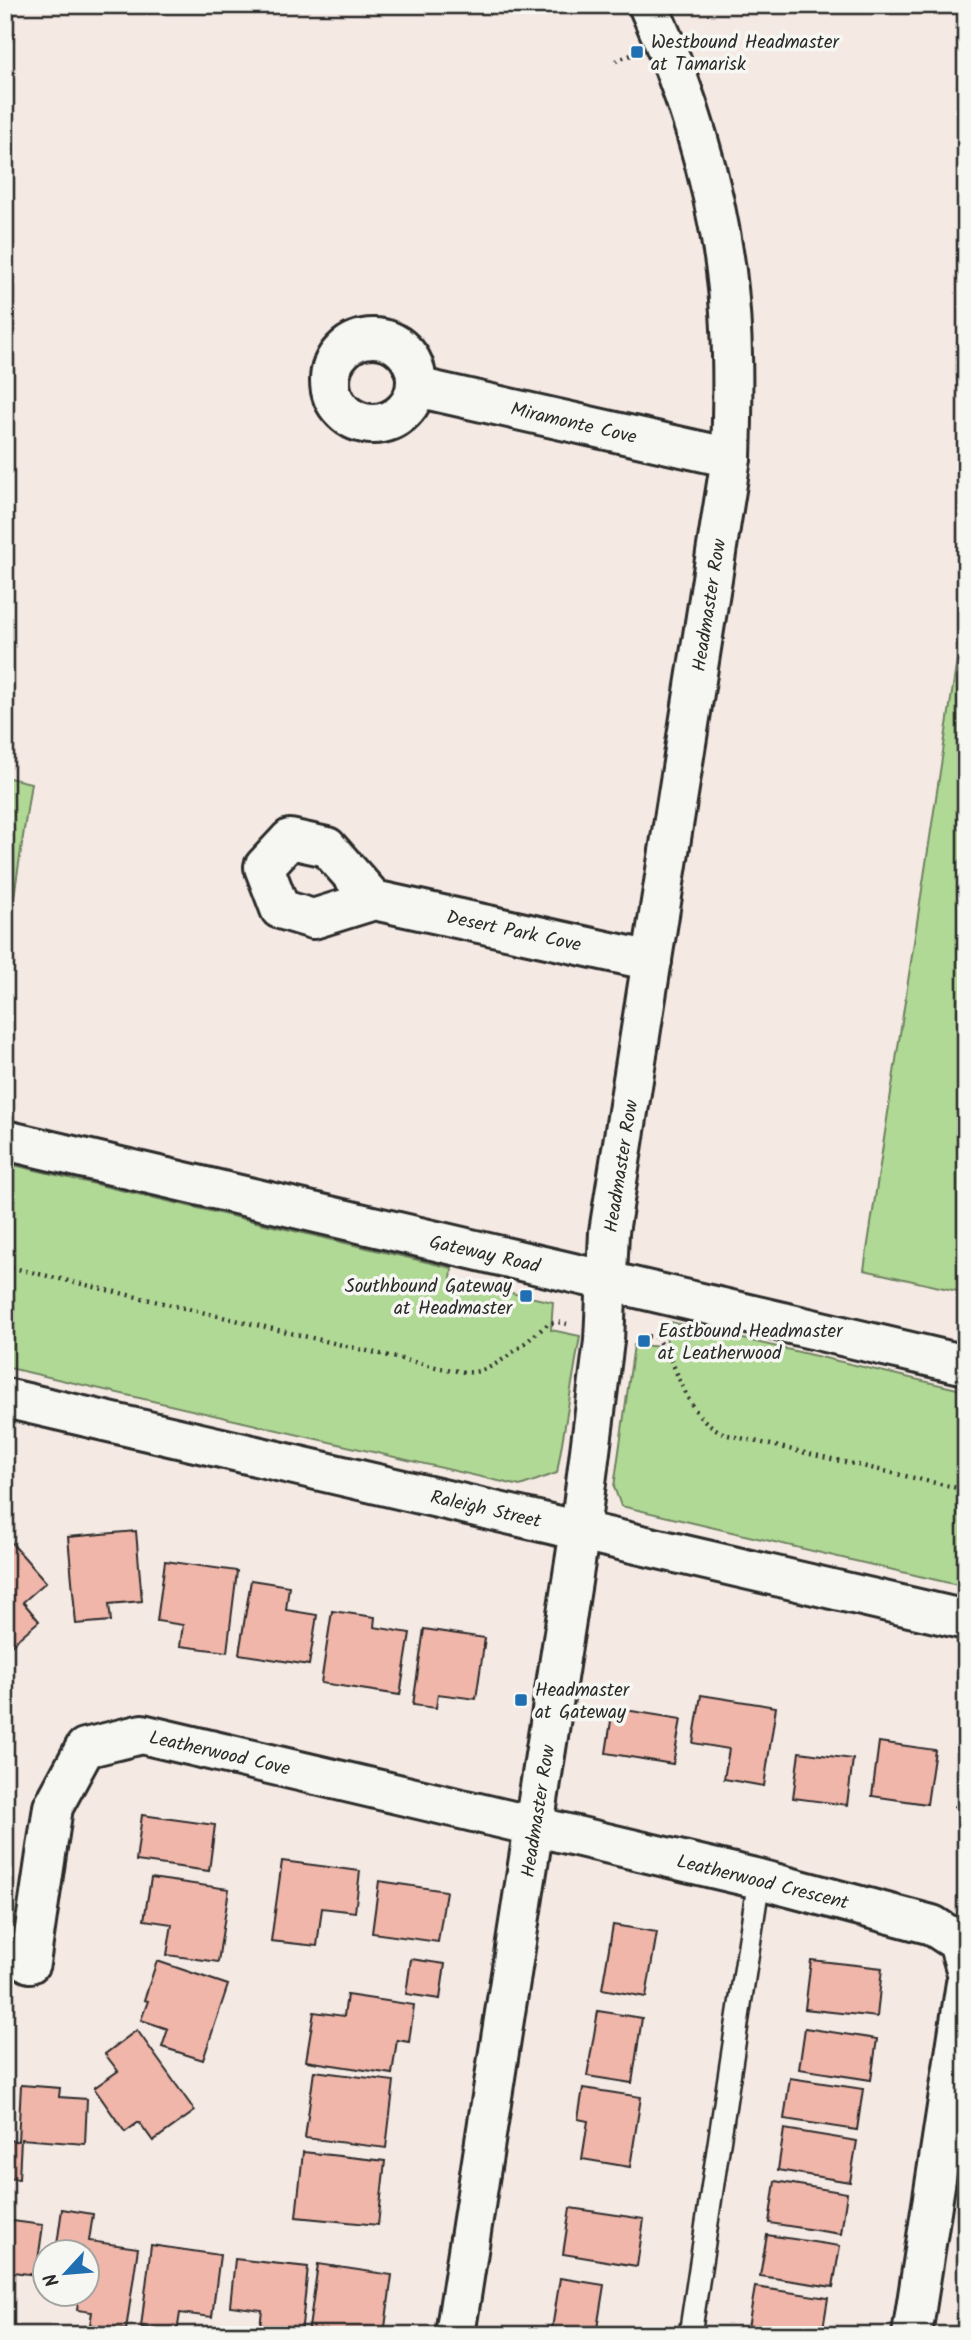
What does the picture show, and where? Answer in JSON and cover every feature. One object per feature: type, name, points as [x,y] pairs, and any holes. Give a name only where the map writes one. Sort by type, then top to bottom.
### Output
[{"type":"street","name":"Headmaster Row","points":[[455,2335],[580,1530],[604,1341],[609,1232],[731,458],[733,369],[726,271],[706,165],[663,38],[648,5]]},
{"type":"street","name":"Miramonte Cove","points":[[416,387],[731,458]]},
{"type":"street","name":"Desert Park Cove","points":[[374,900],[652,961]]},
{"type":"street","name":"Gateway Road","points":[[5,1140],[966,1365]]},
{"type":"street","name":"Raleigh Street","points":[[5,1398],[966,1620]]},
{"type":"street","name":"Leatherwood Cove","points":[[30,1963],[53,1807],[85,1748],[142,1734],[535,1825]]},
{"type":"street","name":"Leatherwood Crescent","points":[[535,1825],[759,1879],[932,1925],[958,1942],[966,1969]]},
{"type":"street","points":[[912,2335],[966,1983]]},
{"type":"lane","points":[[690,2335],[759,1879]]},
{"type":"path","points":[[5,1266],[470,1373],[497,1362],[548,1324],[558,1322]]},
{"type":"path","points":[[656,1337],[673,1364],[684,1392],[713,1429],[728,1435],[966,1490]]},
{"type":"green space","points":[[966,601],[966,1293],[864,1270]]},
{"type":"green space","points":[[5,777],[31,783],[5,957]]},
{"type":"green space","points":[[5,1163],[452,1268],[451,1280],[553,1302],[551,1330],[580,1336],[557,1473],[520,1486],[5,1367]]},
{"type":"green space","points":[[666,1321],[966,1391],[966,1587],[621,1506],[614,1487],[634,1345],[667,1347]]},
{"type":"building","points":[[136,1531],[142,1601],[109,1604],[111,1621],[76,1624],[68,1537]]},
{"type":"building","points":[[9,1540],[46,1582],[23,1602],[39,1621],[10,1646],[5,1641],[5,1543]]},
{"type":"building","points":[[165,1561],[237,1571],[227,1652],[180,1646],[183,1625],[157,1621]]},
{"type":"building","points":[[251,1580],[289,1586],[286,1610],[317,1615],[309,1665],[239,1654]]},
{"type":"building","points":[[332,1611],[375,1617],[374,1627],[410,1633],[400,1695],[321,1683]]},
{"type":"building","points":[[424,1629],[485,1638],[476,1699],[438,1694],[436,1708],[413,1705]]},
{"type":"building","points":[[701,1695],[776,1707],[764,1786],[724,1779],[729,1749],[693,1743]]},
{"type":"building","points":[[613,1708],[681,1719],[673,1764],[606,1753]]},
{"type":"building","points":[[879,1742],[935,1750],[927,1804],[872,1796]]},
{"type":"building","points":[[799,1752],[853,1759],[847,1805],[793,1798]]},
{"type":"building","points":[[966,1789],[966,1813],[955,1807]]},
{"type":"building","points":[[142,1815],[215,1825],[209,1871],[136,1861]]},
{"type":"building","points":[[282,1861],[360,1871],[355,1912],[322,1908],[317,1946],[271,1941]]},
{"type":"building","points":[[151,1878],[229,1889],[218,1962],[167,1955],[172,1924],[144,1920]]},
{"type":"building","points":[[379,1881],[446,1891],[438,1942],[372,1933]]},
{"type":"building","points":[[613,1925],[657,1932],[646,1997],[602,1989]]},
{"type":"building","points":[[411,1959],[445,1964],[440,1999],[406,1994]]},
{"type":"building","points":[[811,1960],[882,1968],[877,2017],[805,2009]]},
{"type":"building","points":[[157,1961],[228,1985],[203,2060],[162,2047],[168,2029],[141,2020],[148,2001],[144,2000]]},
{"type":"building","points":[[347,1995],[414,2005],[409,2042],[397,2040],[392,2074],[306,2061],[314,2012],[344,2016]]},
{"type":"building","points":[[598,2011],[642,2018],[632,2083],[587,2076]]},
{"type":"building","points":[[805,2028],[877,2039],[871,2080],[799,2069]]},
{"type":"building","points":[[137,2030],[195,2111],[153,2141],[139,2122],[125,2132],[94,2088],[118,2071],[105,2054]]},
{"type":"building","points":[[314,2071],[394,2081],[386,2148],[305,2138]]},
{"type":"building","points":[[790,2078],[863,2089],[857,2130],[784,2119]]},
{"type":"building","points":[[21,2085],[60,2088],[59,2097],[87,2099],[85,2144],[21,2139],[19,2179],[5,2178],[5,2140],[18,2141]]},
{"type":"building","points":[[583,2088],[641,2097],[630,2167],[582,2159],[588,2121],[578,2119]]},
{"type":"building","points":[[784,2129],[857,2141],[850,2182],[778,2170]]},
{"type":"building","points":[[303,2152],[385,2161],[378,2225],[296,2217]]},
{"type":"building","points":[[775,2181],[847,2193],[841,2234],[769,2223]]},
{"type":"building","points":[[570,2208],[644,2219],[637,2266],[563,2254]]},
{"type":"building","points":[[62,2209],[93,2214],[89,2238],[58,2238]]},
{"type":"building","points":[[5,2220],[43,2225],[41,2238],[32,2238],[32,2274],[5,2271]]},
{"type":"building","points":[[767,2235],[840,2246],[833,2287],[760,2276]]},
{"type":"building","points":[[102,2243],[138,2248],[126,2330],[90,2325],[92,2312],[77,2310],[102,2308]]},
{"type":"building","points":[[151,2245],[220,2255],[212,2317],[180,2313],[177,2332],[141,2327]]},
{"type":"building","points":[[235,2259],[308,2267],[301,2335],[259,2335],[262,2310],[230,2306]]},
{"type":"building","points":[[318,2264],[392,2275],[384,2335],[308,2335]]},
{"type":"building","points":[[560,2278],[604,2285],[596,2335],[551,2335]]},
{"type":"building","points":[[755,2287],[828,2298],[822,2335],[792,2335],[748,2328]]},
{"type":"place","name":"Westbound Headmaster at Tamarisk","points":[[637,52]]},
{"type":"place","name":"Southbound Gateway at Headmaster","points":[[526,1296]]},
{"type":"place","name":"Eastbound Headmaster at Leatherwood","points":[[644,1341]]},
{"type":"place","name":"Headmaster at Gateway","points":[[521,1700]]}]
